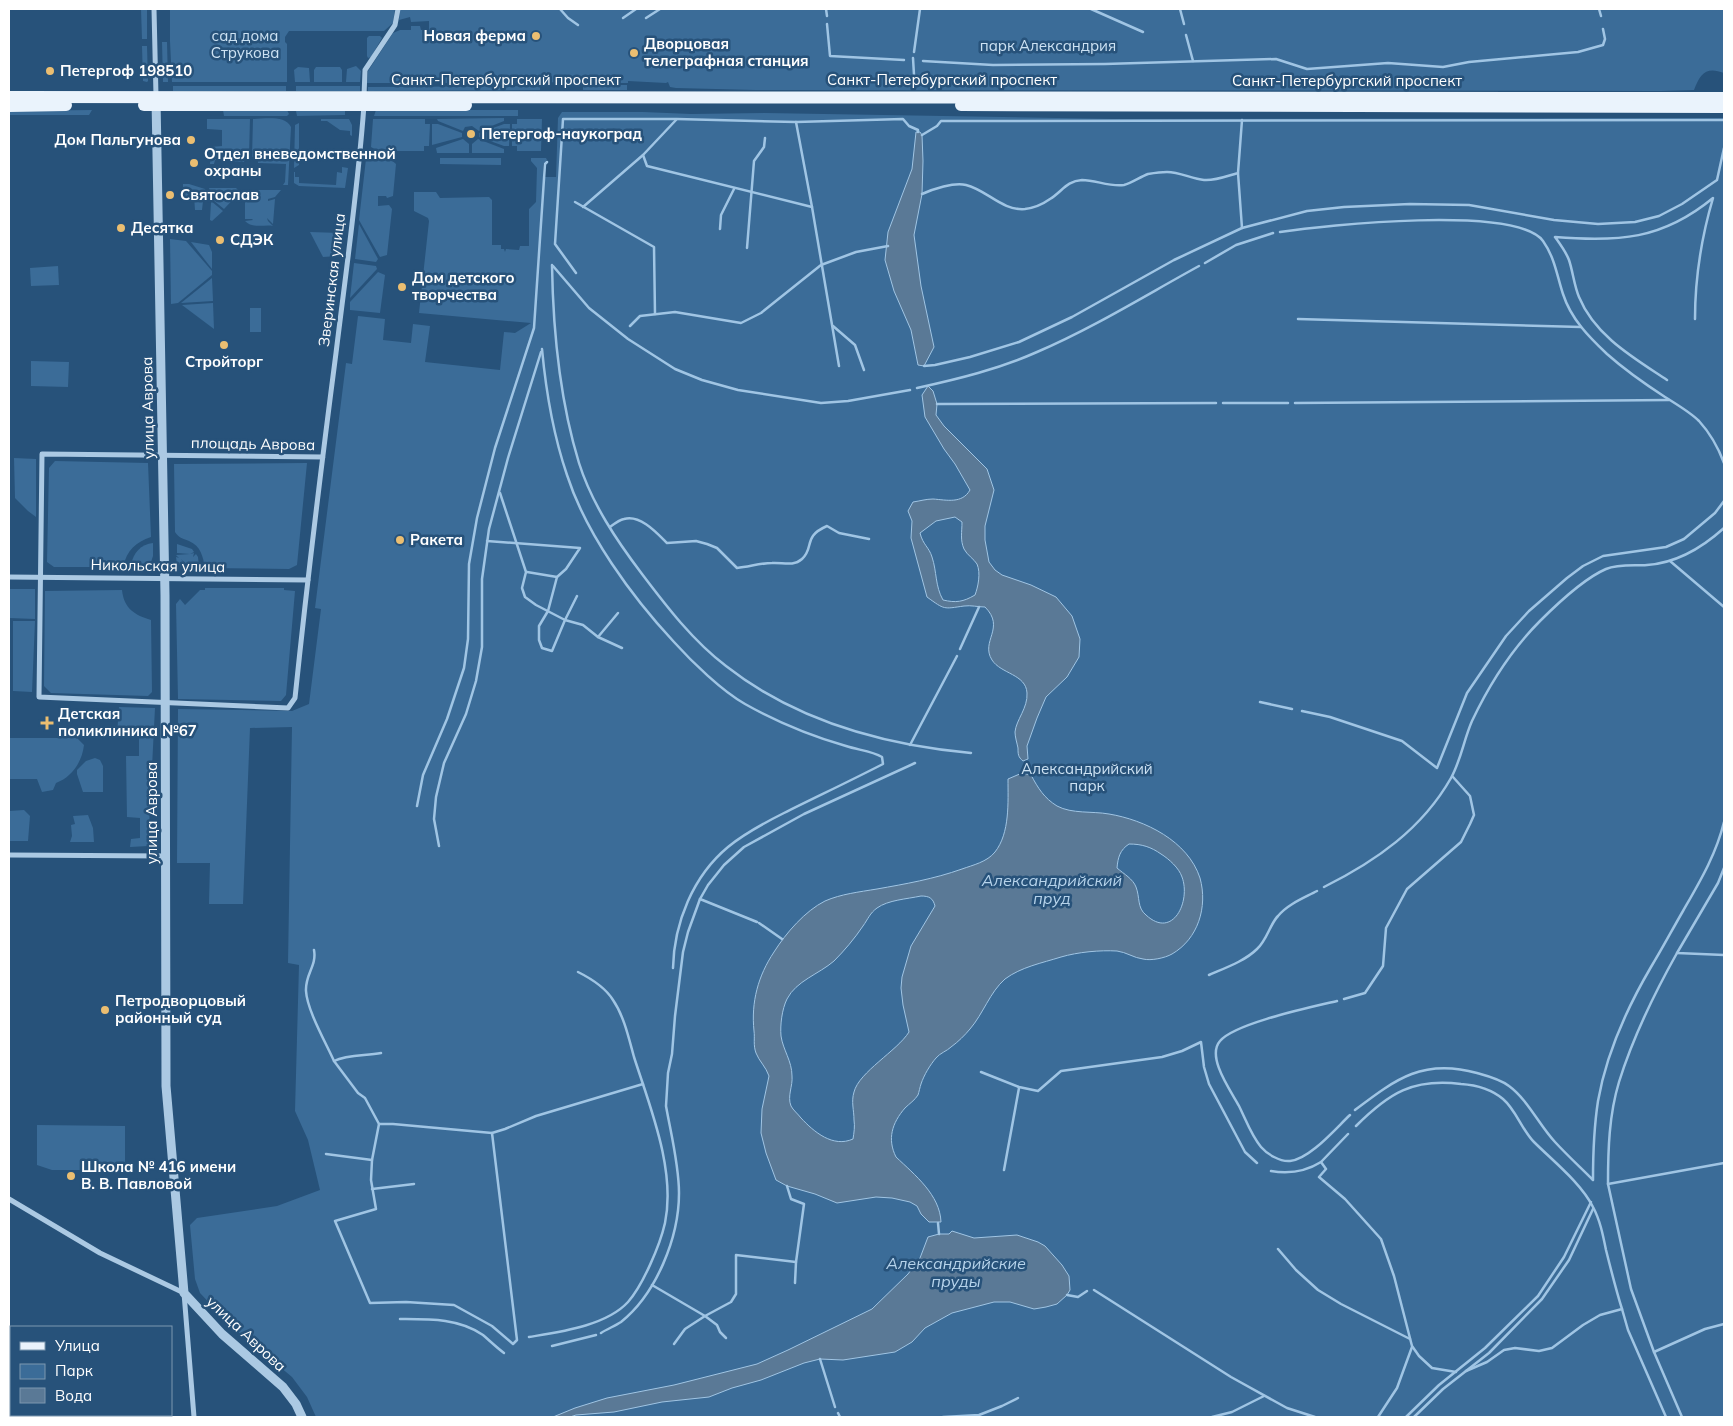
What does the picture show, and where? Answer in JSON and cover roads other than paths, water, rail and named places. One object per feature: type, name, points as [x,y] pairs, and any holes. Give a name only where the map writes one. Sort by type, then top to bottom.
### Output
[{"type":"main road","name":"Санкт-Петербургский проспект","points":[[9,97],[156,101],[1724,98]]},
{"type":"main road","name":"Санкт-Петербургский проспект","points":[[9,106],[156,101]]},
{"type":"main road","name":"Санкт-Петербургский проспект","points":[[364,101],[1724,107]]},
{"type":"street","name":"улица Аврова","points":[[154,9],[164,578],[166,1086],[184,1293],[222,1334],[283,1387],[296,1404],[302,1417]]},
{"type":"street","name":"Зверинская улица","points":[[323,457],[355,198],[364,101],[364,70],[395,25],[398,9]]},
{"type":"street","name":"площадь Аврова","points":[[42,454],[323,457],[294,698],[288,708],[39,697],[42,454]]},
{"type":"street","name":"Никольская улица","points":[[9,577],[308,580]]},
{"type":"street","points":[[9,856],[165,856]]},
{"type":"street","points":[[9,1199],[100,1254],[184,1293],[194,1417]]},
{"type":"water","points":[[916,132],[920,132],[922,135],[923,161],[922,194],[914,235],[921,286],[934,347],[924,366],[918,365],[911,330],[894,291],[885,260],[888,232],[912,169]]},
{"type":"water","points":[[928,386],[933,391],[937,404],[936,415],[944,426],[987,469],[994,490],[985,526],[985,540],[989,562],[1002,575],[1031,585],[1056,597],[1072,616],[1080,639],[1079,657],[1067,677],[1046,697],[1027,746],[1028,759],[1023,761],[1019,755],[1015,732],[1026,704],[1026,687],[1018,678],[996,665],[992,660],[989,653],[993,628],[991,615],[985,607],[944,607],[927,597],[911,538],[912,521],[908,511],[913,502],[930,499],[958,499],[970,490],[925,417],[922,395]],"holes":[[[955,517],[962,522],[961,536],[963,546],[978,568],[977,588],[975,595],[967,599],[956,602],[943,600],[932,557],[920,533],[936,521]]]},
{"type":"water","name":"Александрийский пруд","points":[[1022,773],[1031,775],[1048,800],[1063,809],[1123,817],[1137,821],[1164,834],[1186,853],[1200,878],[1203,900],[1202,911],[1194,931],[1181,948],[1162,958],[1146,960],[1117,951],[1082,953],[1025,968],[1011,975],[1000,984],[975,1023],[956,1043],[938,1056],[932,1064],[925,1074],[918,1095],[897,1119],[892,1131],[891,1138],[896,1157],[918,1178],[931,1194],[940,1212],[941,1222],[929,1222],[921,1214],[917,1206],[910,1202],[876,1197],[837,1203],[787,1186],[776,1180],[761,1133],[762,1109],[769,1076],[755,1050],[753,1020],[757,990],[768,961],[796,923],[825,901],[844,895],[941,876],[988,858],[1000,844],[1006,827],[1008,779]],"holes":[[[1129,844],[1142,845],[1157,852],[1170,861],[1181,874],[1184,897],[1182,906],[1172,920],[1164,923],[1156,922],[1146,915],[1140,906],[1135,884],[1117,868],[1120,854]],[[921,896],[930,898],[935,906],[911,946],[902,977],[903,1005],[909,1032],[857,1084],[853,1099],[853,1139],[846,1141],[831,1140],[812,1128],[791,1106],[792,1071],[781,1036],[785,1003],[796,987],[828,966],[838,957],[877,908],[892,901]]]},
{"type":"water","name":"Александрийские пруды","points":[[952,1231],[974,1238],[1017,1235],[1038,1242],[1045,1246],[1062,1265],[1069,1276],[1070,1290],[1057,1304],[1046,1307],[1034,1309],[1010,1302],[994,1302],[952,1313],[925,1328],[912,1342],[895,1352],[843,1360],[820,1359],[709,1397],[662,1402],[614,1412],[553,1417],[607,1398],[674,1385],[757,1364],[788,1350],[872,1309],[908,1274],[920,1258],[928,1237],[949,1234]]},
{"type":"waterway","points":[[560,9],[578,25]]},
{"type":"waterway","points":[[623,18],[636,9]]},
{"type":"waterway","points":[[646,18],[660,9]]},
{"type":"waterway","points":[[826,9],[827,16]]},
{"type":"waterway","points":[[914,52],[920,9]]},
{"type":"waterway","points":[[1091,9],[1143,32]]},
{"type":"waterway","points":[[1180,9],[1184,24]]},
{"type":"waterway","points":[[1599,9],[1601,16]]},
{"type":"waterway","points":[[827,24],[830,56],[904,60]]},
{"type":"waterway","points":[[923,61],[993,65],[1276,59],[1307,69],[1388,63],[1443,67],[1469,62],[1578,52],[1603,45],[1605,39],[1603,29]]},
{"type":"waterway","points":[[1186,35],[1193,61]]},
{"type":"waterway","points":[[913,58],[914,75]]},
{"type":"waterway","points":[[576,273],[555,244],[563,119],[796,122],[903,119],[909,126],[918,130],[918,132]]},
{"type":"waterway","points":[[676,120],[643,155],[647,166],[812,207]]},
{"type":"waterway","points":[[922,194],[938,188],[961,184],[981,191],[1009,207],[1025,209],[1044,203],[1072,182],[1082,180],[1124,185],[1148,174],[1167,172],[1199,179],[1217,179],[1238,173],[1242,120]]},
{"type":"waterway","points":[[922,135],[937,126],[941,121],[1724,120]]},
{"type":"waterway","points":[[796,122],[839,366]]},
{"type":"waterway","points":[[747,248],[754,161],[764,147],[765,138]]},
{"type":"waterway","points":[[924,366],[970,357],[1019,342],[1072,317],[1174,260],[1242,228],[1307,211],[1410,204],[1469,205],[1554,220],[1598,224],[1635,222],[1659,216],[1682,204],[1717,180],[1724,148]]},
{"type":"waterway","points":[[583,207],[643,155]]},
{"type":"waterway","points":[[417,806],[423,775],[447,719],[464,668],[468,639],[469,564],[477,518],[495,448],[534,328],[545,164],[547,162]]},
{"type":"waterway","points":[[1238,173],[1242,228]]},
{"type":"waterway","points":[[720,229],[721,215],[734,189]]},
{"type":"waterway","points":[[1667,380],[1617,345],[1595,323],[1579,297],[1569,260],[1555,237],[1599,239],[1638,235],[1676,223],[1713,198],[1700,257],[1696,287],[1695,319]]},
{"type":"waterway","points":[[575,202],[654,247],[655,314]]},
{"type":"waterway","points":[[1280,232],[1336,225],[1418,220],[1460,220],[1497,223],[1526,230],[1543,241],[1547,247],[1553,260],[1566,303],[1587,334],[1628,371],[1699,421],[1707,430],[1724,463]]},
{"type":"waterway","points":[[1205,263],[1236,245],[1273,233]]},
{"type":"waterway","points":[[630,326],[640,316],[675,312],[741,323],[761,313],[821,265],[856,252],[888,246]]},
{"type":"waterway","points":[[552,265],[554,315],[562,390],[572,439],[584,478],[598,507],[623,548],[681,623],[702,646],[726,666],[753,685],[811,716],[842,727],[906,744],[971,753]]},
{"type":"waterway","points":[[553,266],[589,308],[628,339],[675,369],[702,380],[738,390],[821,403],[848,401],[910,390]]},
{"type":"waterway","points":[[917,388],[1008,364],[1058,343],[1199,266]]},
{"type":"waterway","points":[[1298,319],[1581,327]]},
{"type":"waterway","points":[[833,326],[855,345],[864,370]]},
{"type":"waterway","points":[[542,349],[554,428],[562,460],[575,497],[598,542],[642,605],[681,650],[708,676],[745,704],[769,717],[807,733],[882,757],[883,764],[762,824],[734,842],[716,859],[695,886],[688,901],[677,934],[673,968]]},
{"type":"waterway","points":[[439,846],[434,819],[436,797],[444,763],[466,714],[476,681],[482,647],[482,579],[489,529],[508,458],[541,352]]},
{"type":"waterway","points":[[1295,403],[1669,400]]},
{"type":"waterway","points":[[937,404],[1216,403]]},
{"type":"waterway","points":[[1223,403],[1288,403]]},
{"type":"waterway","points":[[500,493],[526,572],[522,588],[525,597],[565,620],[583,625],[598,637],[622,648]]},
{"type":"waterway","points":[[1302,711],[1330,717],[1402,741],[1437,768],[1467,693],[1506,636],[1529,611],[1583,566],[1603,556],[1666,547],[1684,539],[1715,513],[1724,501]]},
{"type":"waterway","points":[[610,527],[622,520],[636,519],[648,525],[667,543],[696,541],[717,548],[737,568],[763,564],[795,563],[806,555],[814,534],[827,526],[839,533],[869,539]]},
{"type":"waterway","points":[[1324,887],[1379,855],[1412,828],[1426,813],[1451,778],[1472,721],[1494,681],[1511,655],[1530,632],[1562,600],[1580,585],[1606,569],[1616,566],[1658,564],[1669,561],[1698,548],[1724,528]]},
{"type":"waterway","points":[[487,541],[580,548],[566,569],[557,577],[548,611],[539,626],[539,640],[542,648],[552,651],[577,596]]},
{"type":"waterway","points":[[1670,561],[1724,607]]},
{"type":"waterway","points":[[527,572],[557,577]]},
{"type":"waterway","points":[[960,649],[979,607]]},
{"type":"waterway","points":[[598,637],[618,613]]},
{"type":"waterway","points":[[910,745],[957,656]]},
{"type":"waterway","points":[[1260,702],[1292,709]]},
{"type":"waterway","points":[[757,922],[700,899],[708,885],[724,865],[744,847],[804,814],[915,763]]},
{"type":"waterway","points":[[1344,999],[1365,993],[1383,966],[1386,928],[1407,889],[1461,842],[1470,824],[1474,815],[1470,796],[1453,777]]},
{"type":"waterway","points":[[1355,1110],[1397,1081],[1425,1070],[1441,1068],[1458,1069],[1485,1075],[1502,1081],[1516,1092],[1555,1142],[1593,1180],[1594,1140],[1598,1101],[1606,1066],[1618,1032],[1642,983],[1695,890],[1716,846],[1724,822]]},
{"type":"waterway","points":[[1724,868],[1718,883],[1677,953],[1724,955]]},
{"type":"waterway","points":[[1209,975],[1247,957],[1260,945],[1275,919],[1286,908],[1317,891]]},
{"type":"waterway","points":[[601,1333],[621,1322],[645,1296],[663,1264],[675,1228],[679,1182],[666,1106],[668,1073],[672,1054],[683,952],[700,899]]},
{"type":"waterway","points":[[759,923],[782,939]]},
{"type":"waterway","points":[[314,950],[314,961],[306,985],[307,999],[313,1017],[334,1061]]},
{"type":"waterway","points":[[1677,953],[1645,1016],[1619,1082],[1611,1120],[1608,1184],[1724,1163]]},
{"type":"waterway","points":[[529,1337],[582,1327],[619,1310],[634,1295],[645,1275],[665,1223],[667,1182],[660,1139],[626,1028],[610,995],[598,984],[578,972]]},
{"type":"waterway","points":[[1337,1001],[1275,1016],[1241,1028],[1228,1034],[1220,1041],[1216,1048],[1216,1056],[1221,1074],[1254,1138],[1264,1150],[1278,1159],[1290,1161],[1306,1155],[1350,1115]]},
{"type":"waterway","points":[[981,1072],[1019,1087],[1038,1091],[1061,1071],[1162,1057],[1182,1051],[1201,1042],[1204,1067],[1209,1084],[1245,1152],[1257,1163]]},
{"type":"waterway","points":[[381,1053],[351,1056],[334,1061],[358,1093],[365,1098],[379,1124],[372,1160],[371,1180],[376,1209],[335,1221],[370,1303],[406,1302],[454,1305],[492,1326],[513,1344],[517,1340],[492,1133]]},
{"type":"waterway","points":[[1356,1126],[1368,1114],[1391,1097],[1415,1086],[1429,1083],[1444,1083],[1483,1088],[1503,1099],[1508,1104],[1534,1142],[1581,1189],[1595,1212],[1622,1309],[1600,1315],[1552,1348],[1539,1351],[1515,1348],[1504,1350],[1487,1362],[1466,1371]]},
{"type":"waterway","points":[[379,1124],[492,1133],[536,1116],[643,1084]]},
{"type":"waterway","points":[[1004,1170],[1019,1088]]},
{"type":"waterway","points":[[1348,1134],[1321,1162],[1326,1169],[1319,1177],[1345,1199],[1381,1239],[1394,1276],[1412,1346],[1419,1356],[1432,1368],[1456,1372]]},
{"type":"waterway","points":[[326,1154],[372,1160]]},
{"type":"waterway","points":[[1271,1171],[1297,1171],[1321,1162]]},
{"type":"waterway","points":[[372,1189],[414,1184]]},
{"type":"waterway","points":[[1608,1184],[1631,1289],[1654,1352]]},
{"type":"waterway","points":[[652,1285],[705,1316],[731,1302],[736,1294],[736,1255],[796,1262],[804,1204],[791,1199],[787,1186]]},
{"type":"waterway","points":[[1406,1417],[1439,1385],[1485,1348],[1538,1296],[1564,1257],[1591,1202]]},
{"type":"waterway","points":[[1414,1417],[1443,1389],[1489,1353],[1542,1299],[1569,1260],[1593,1209]]},
{"type":"waterway","points":[[938,1223],[939,1234]]},
{"type":"waterway","points":[[1278,1249],[1296,1270],[1318,1290],[1341,1304],[1410,1339]]},
{"type":"waterway","points":[[795,1283],[796,1262]]},
{"type":"waterway","points":[[1094,1290],[1231,1377],[1287,1408],[1315,1417]]},
{"type":"waterway","points":[[1067,1295],[1078,1297],[1087,1291]]},
{"type":"waterway","points":[[1622,1309],[1628,1330],[1666,1417]]},
{"type":"waterway","points":[[674,1344],[685,1329],[705,1316],[717,1325],[720,1332],[726,1338]]},
{"type":"waterway","points":[[400,1319],[454,1322],[464,1325],[483,1335],[504,1353]]},
{"type":"waterway","points":[[1682,1417],[1654,1352],[1705,1329],[1724,1324]]},
{"type":"waterway","points":[[552,1346],[596,1335]]},
{"type":"waterway","points":[[1378,1417],[1397,1388],[1412,1347]]},
{"type":"waterway","points":[[820,1359],[835,1407]]},
{"type":"waterway","points":[[1212,1417],[1232,1412],[1264,1396]]},
{"type":"waterway","points":[[943,1417],[979,1415],[1018,1398]]},
{"type":"waterway","points":[[838,1413],[840,1417]]},
{"type":"place","name":"Новая ферма","points":[[536,36]]},
{"type":"place","name":"Дворцовая телеграфная станция","points":[[634,53]]},
{"type":"place","name":"Петергоф 198510","points":[[50,71]]},
{"type":"place","name":"Петергоф-наукоград","points":[[471,134]]},
{"type":"place","name":"Дом Пальгунова","points":[[191,140]]},
{"type":"place","name":"Отдел вневедомственной охраны","points":[[194,163]]},
{"type":"place","name":"Святослав","points":[[170,195]]},
{"type":"place","name":"Десятка","points":[[121,228]]},
{"type":"place","name":"СДЭК","points":[[220,240]]},
{"type":"place","name":"Дом детского творчества","points":[[402,287]]},
{"type":"place","name":"Стройторг","points":[[224,345]]},
{"type":"place","name":"Ракета","points":[[400,540]]},
{"type":"place","name":"Детская поликлиника №67","points":[[47,723]]},
{"type":"place","name":"Петродворцовый районный суд","points":[[105,1010]]},
{"type":"place","name":"Школа № 416 имени В. В. Павловой","points":[[71,1176]]},
{"type":"park label","name":"сад дома Струкова","points":[[245,44]]},
{"type":"park label","name":"парк Александрия","points":[[1048,46]]},
{"type":"park label","name":"Александрийский парк","points":[[1087,778]]}]
